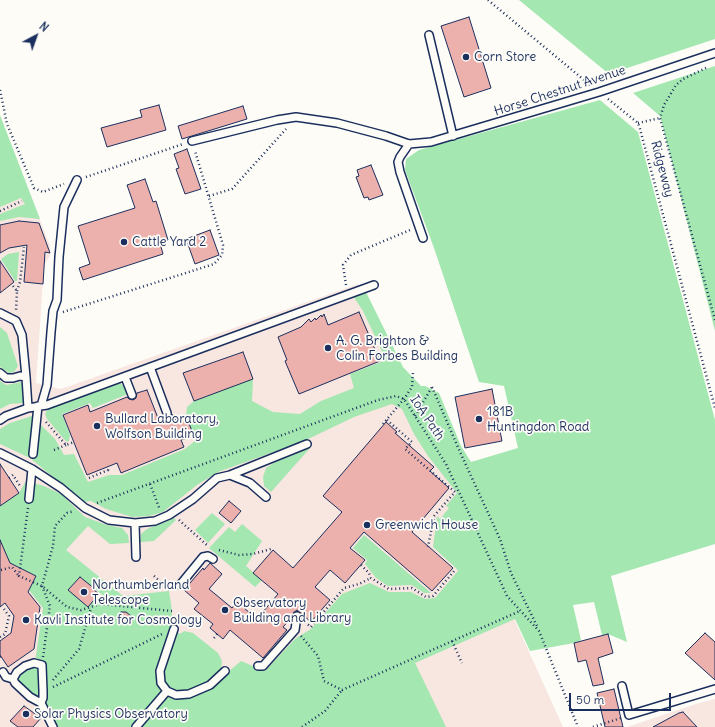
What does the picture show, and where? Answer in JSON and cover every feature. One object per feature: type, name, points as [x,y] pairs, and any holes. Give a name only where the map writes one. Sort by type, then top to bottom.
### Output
[{"type":"lane","points":[[429,35],[452,136]]},
{"type":"lane","name":"Horse Chestnut Avenue","points":[[409,144],[431,142],[599,92],[715,52]]},
{"type":"lane","points":[[192,141],[277,120],[296,117],[337,123],[386,136],[409,144],[398,162],[400,172],[420,225],[423,238]]},
{"type":"lane","points":[[34,454],[39,406],[47,386],[53,316],[57,300],[59,257],[64,207],[77,180]]},
{"type":"lane","points":[[0,420],[28,408],[47,405],[150,368],[374,285]]},
{"type":"lane","points":[[0,313],[16,321],[22,335],[28,408]]},
{"type":"lane","points":[[150,368],[167,413]]},
{"type":"lane","points":[[0,374],[6,378],[20,376],[26,377]]},
{"type":"lane","points":[[125,377],[132,395]]},
{"type":"lane","points":[[0,452],[32,469],[61,488],[84,508],[110,520],[135,523],[155,521],[169,515],[193,499],[217,478],[230,475],[307,444]]},
{"type":"lane","points":[[29,499],[32,469]]},
{"type":"lane","points":[[230,475],[250,483],[266,497]]},
{"type":"lane","points":[[135,523],[136,558]]},
{"type":"lane","points":[[180,585],[203,557],[208,556],[213,559]]},
{"type":"lane","points":[[258,666],[263,666],[296,630],[297,616]]},
{"type":"lane","points":[[174,628],[160,671],[161,683],[168,691],[176,695],[189,694],[210,685],[225,671]]},
{"type":"lane","points":[[13,679],[25,666],[34,663],[42,665],[44,691],[41,702]]},
{"type":"lane","points":[[3,672],[6,677],[13,679],[15,683],[30,697],[41,702],[53,727]]},
{"type":"lane","points":[[622,686],[630,715],[715,689]]},
{"type":"lane","points":[[136,727],[168,691]]},
{"type":"path","points":[[488,0],[638,123],[660,118]]},
{"type":"path","points":[[709,67],[684,78],[676,84],[664,105],[660,118],[715,320]]},
{"type":"path","points":[[0,90],[7,124],[34,188],[43,192],[192,141],[223,245],[222,255],[214,264],[53,316]]},
{"type":"path","points":[[208,196],[232,189],[296,117]]},
{"type":"path","name":"Ridgeway","points":[[638,123],[715,408]]},
{"type":"path","points":[[0,211],[22,201]]},
{"type":"path","points":[[348,295],[343,265],[351,256],[420,225]]},
{"type":"path","points":[[16,321],[17,291],[20,282],[24,247]]},
{"type":"path","points":[[13,286],[17,291]]},
{"type":"path","points":[[383,424],[412,387],[413,372]]},
{"type":"path","points":[[415,416],[432,387],[500,539],[511,572],[539,631]]},
{"type":"path","name":"IoA Path","points":[[42,586],[53,546],[55,526],[67,513],[378,400],[396,396],[404,399],[446,464],[507,596],[539,631],[578,727]]},
{"type":"path","points":[[387,420],[412,442],[405,449],[455,492],[434,516],[428,547]]},
{"type":"path","points":[[46,422],[66,445]]},
{"type":"path","points":[[54,450],[74,442]]},
{"type":"path","points":[[89,478],[108,470],[107,467]]},
{"type":"path","points":[[150,484],[162,514],[175,517],[213,550],[239,555],[253,554],[271,549]]},
{"type":"path","points":[[19,576],[29,499]]},
{"type":"path","points":[[361,565],[369,573],[371,578],[389,589],[412,588],[426,597],[433,596],[455,570]]},
{"type":"path","points":[[1,570],[12,567],[19,576],[42,586],[67,607],[81,610],[100,604],[172,611]]},
{"type":"path","points":[[154,576],[170,590]]},
{"type":"path","points":[[297,616],[311,627],[344,588],[359,584],[371,578]]},
{"type":"path","points":[[42,586],[50,606],[42,665]]},
{"type":"path","points":[[44,691],[80,649],[91,608]]},
{"type":"path","points":[[0,637],[5,634],[9,616],[4,609]]},
{"type":"path","points":[[302,727],[325,711],[342,690],[520,611]]},
{"type":"path","points":[[44,691],[174,628]]},
{"type":"path","points":[[296,630],[318,656],[324,681],[342,690]]},
{"type":"path","points":[[214,638],[217,634]]},
{"type":"path","points":[[452,641],[462,663]]},
{"type":"path","points":[[593,727],[630,715]]},
{"type":"shaded area","points":[[10,141],[50,246],[50,256],[44,265],[36,383],[61,389],[358,284],[415,400],[563,727],[0,727],[0,409],[10,404],[0,402],[0,142]]},
{"type":"shaded area","points":[[715,699],[715,727],[627,727],[699,703]]},
{"type":"green space","points":[[519,0],[715,0],[715,39],[609,74]]},
{"type":"green space","points":[[715,66],[715,331],[660,116],[633,93]]},
{"type":"green space","points":[[600,100],[638,132],[715,420],[715,544],[611,576],[627,642],[608,634],[602,635],[594,602],[573,605],[581,640],[574,643],[530,651],[515,619],[415,663],[446,727],[56,727],[45,701],[43,664],[35,662],[43,608],[14,571],[6,554],[0,550],[0,506],[19,493],[26,481],[44,486],[61,494],[85,517],[107,525],[122,528],[128,535],[129,543],[110,544],[88,526],[66,550],[123,596],[169,591],[172,611],[171,626],[180,634],[184,631],[193,633],[218,653],[222,661],[221,669],[228,672],[241,661],[265,671],[296,638],[311,629],[342,594],[370,583],[389,592],[411,592],[425,599],[435,598],[458,571],[433,547],[437,516],[440,519],[449,508],[446,506],[457,493],[428,456],[414,434],[402,409],[392,404],[354,417],[304,441],[218,472],[197,485],[163,512],[149,516],[132,517],[106,509],[91,501],[83,502],[30,458],[0,444],[0,429],[10,423],[35,415],[38,422],[55,439],[64,455],[74,454],[88,482],[109,475],[122,475],[185,449],[201,436],[193,436],[186,416],[187,407],[194,401],[253,379],[252,401],[273,412],[300,414],[321,401],[354,388],[350,374],[386,360],[363,311],[349,290],[362,284],[403,367],[421,386],[425,386],[439,393],[461,446],[471,462],[518,448],[504,386],[479,382],[434,248],[405,170],[406,159],[419,150]],"holes":[[[80,577],[106,598],[93,601],[88,607],[69,590]]]},
{"type":"green space","points":[[0,115],[40,219],[19,217],[0,221],[0,214],[25,204],[21,198],[0,207]]},
{"type":"green space","points":[[19,252],[17,281],[15,281],[1,259],[8,254]]},
{"type":"green space","points":[[0,327],[7,333],[18,366],[14,372],[9,373],[0,367]]},
{"type":"green space","points":[[0,381],[6,385],[22,382],[25,403],[10,404],[0,409]]},
{"type":"green space","points":[[118,382],[124,386],[128,394],[93,408],[90,403],[62,414],[70,435],[69,441],[67,442],[64,439],[47,419],[45,414],[48,408]]},
{"type":"green space","points":[[311,447],[271,492],[264,486],[263,477],[266,468],[275,462]]},
{"type":"green space","points":[[212,513],[225,524],[208,543],[195,530]]},
{"type":"green space","points":[[174,518],[176,520],[154,541],[140,542],[141,534],[147,529]]},
{"type":"green space","points":[[242,524],[262,541],[246,566],[262,580],[255,587],[209,548],[229,527],[235,532]]},
{"type":"green space","points":[[364,535],[431,593],[424,593],[412,585],[388,586],[376,578],[365,564],[367,560],[353,548]]},
{"type":"green space","points":[[33,666],[40,670],[41,695],[37,697],[34,697],[18,681],[20,673]]},
{"type":"building","name":"Corn Store","points":[[469,17],[491,88],[464,97],[441,26]]},
{"type":"building","points":[[159,105],[166,130],[107,147],[101,128],[142,117],[140,110]]},
{"type":"building","points":[[243,106],[247,119],[182,139],[178,126]]},
{"type":"building","points":[[187,149],[201,189],[185,194],[176,169],[179,168],[174,154]]},
{"type":"building","points":[[371,165],[383,195],[369,200],[368,197],[364,198],[356,177],[359,176],[357,170]]},
{"type":"building","name":"Cattle Yard 2","points":[[145,179],[153,202],[156,201],[168,240],[160,243],[163,254],[83,280],[79,268],[90,264],[78,226],[135,208],[127,185]]},
{"type":"building","points":[[19,221],[39,223],[50,253],[45,252],[43,284],[24,282],[27,245],[9,248],[0,253],[0,225]]},
{"type":"building","points":[[210,230],[219,255],[195,264],[186,239]]},
{"type":"building","points":[[0,261],[14,282],[0,293]]},
{"type":"building","name":"A. G. Brighton & Colin Forbes Building","points":[[359,312],[380,361],[299,394],[285,361],[287,360],[278,337],[301,327],[309,319],[311,322],[315,318],[316,320],[321,315],[322,317],[324,314],[328,325]]},
{"type":"building","points":[[243,352],[253,379],[194,401],[183,373]]},
{"type":"building","name":"181B Huntingdon Road","points":[[492,389],[502,441],[465,448],[455,397]]},
{"type":"building","points":[[147,390],[158,418],[168,418],[172,414],[174,420],[186,416],[194,436],[181,440],[184,447],[121,473],[117,463],[87,475],[63,415],[88,405],[90,412],[127,397],[133,400],[136,398],[137,393]]},
{"type":"building","name":"Greenwich House","points":[[386,422],[397,432],[395,433],[434,467],[430,471],[449,488],[412,532],[453,568],[432,591],[364,532],[350,548],[365,560],[345,583],[330,570],[315,587],[330,600],[311,622],[297,610],[293,613],[292,617],[283,627],[287,630],[263,658],[230,630],[223,639],[210,628],[213,624],[194,609],[199,603],[184,590],[203,568],[204,570],[210,563],[222,574],[209,589],[232,608],[237,602],[257,619],[278,594],[253,573],[273,550],[293,568],[342,512],[323,496]]},
{"type":"building","points":[[0,464],[19,493],[0,506]]},
{"type":"building","points":[[229,501],[241,511],[231,523],[219,513]]},
{"type":"building","name":"Kavli Institute for Cosmology","points":[[0,540],[10,563],[36,576],[28,592],[40,607],[34,649],[8,667],[0,655],[0,641],[11,633],[14,616],[5,603],[0,607]]},
{"type":"building","name":"Northumberland Telescope","points":[[80,577],[99,594],[88,607],[68,590]]},
{"type":"building","points":[[121,612],[126,612],[131,616],[124,625],[118,620],[117,616]]},
{"type":"building","points":[[705,633],[715,642],[715,680],[685,653]]},
{"type":"building","points":[[608,634],[613,653],[598,658],[604,684],[593,686],[586,660],[578,662],[574,643]]},
{"type":"building","points":[[614,689],[623,727],[605,727],[597,693]]},
{"type":"building","name":"Solar Physics Observatory","points":[[24,706],[41,718],[33,727],[18,727],[10,721]]},
{"type":"building","points":[[683,712],[697,727],[653,727],[679,713]]},
{"type":"place","name":"Corn Store","points":[[466,57]]},
{"type":"place","name":"Cattle Yard 2","points":[[124,242]]},
{"type":"place","name":"A. G. Brighton & Colin Forbes Building","points":[[328,348]]},
{"type":"place","name":"181B Huntingdon Road","points":[[479,419]]},
{"type":"place","name":"Bullard Laboratory, Wolfson Building","points":[[97,426]]},
{"type":"place","name":"Greenwich House","points":[[367,525]]},
{"type":"place","name":"Northumberland Telescope","points":[[84,592]]},
{"type":"place","name":"Observatory Building and Library","points":[[225,610]]},
{"type":"place","name":"Kavli Institute for Cosmology","points":[[26,620]]},
{"type":"place","name":"Solar Physics Observatory","points":[[26,714]]}]
